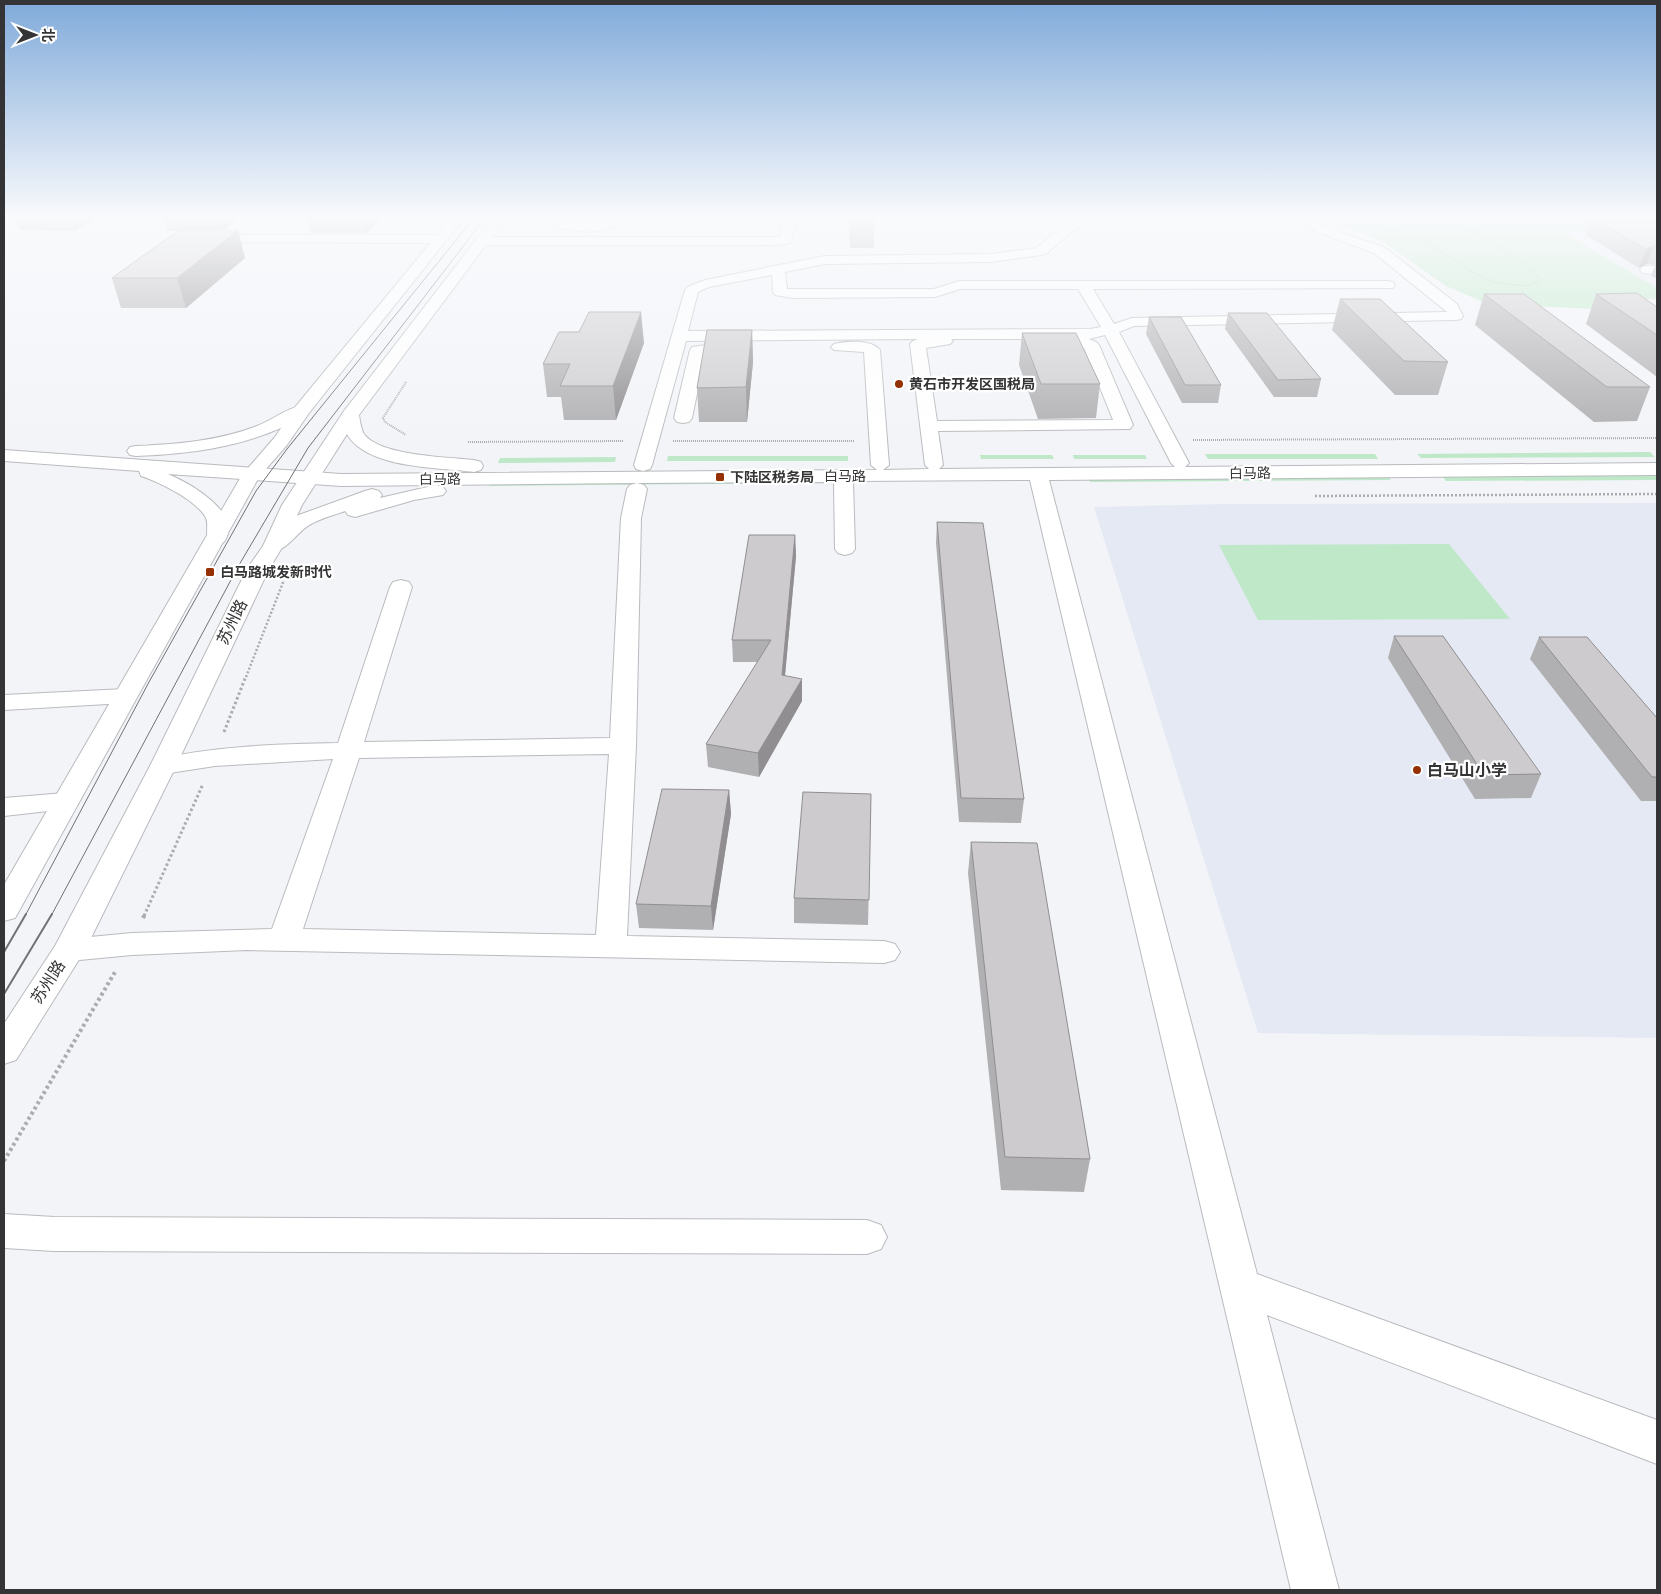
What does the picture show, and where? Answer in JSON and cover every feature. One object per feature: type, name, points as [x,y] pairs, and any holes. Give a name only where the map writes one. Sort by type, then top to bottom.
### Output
[{"type":"street","points":[[4,911],[125,696],[257,469],[397,292]]},
{"type":"street","name":"苏州路","points":[[4,1051],[69,950],[163,766],[258,569],[273,546],[292,505],[350,415],[444,292]]},
{"type":"street","points":[[611,947],[623,746],[631,518],[640,477],[691,292]]},
{"type":"street","points":[[782,292],[792,294],[935,294],[939,292]]},
{"type":"street","points":[[1087,292],[1110,330],[1180,463]]},
{"type":"street","points":[[680,336],[1090,334],[1110,330],[1132,322],[1456,316],[1452,307],[1433,292]]},
{"type":"street","points":[[929,426],[1124,425],[1091,345],[1079,340],[958,340],[918,344],[934,464]]},
{"type":"street","points":[[683,418],[698,350],[711,347],[865,347],[872,350],[880,465]]},
{"type":"street","points":[[102,457],[197,447],[258,433],[281,423],[302,410]]},
{"type":"street","points":[[350,415],[358,438],[370,447],[402,458],[474,466]]},
{"type":"street","name":"白马路","points":[[4,443],[102,457]]},
{"type":"street","name":"白马路","points":[[4,455],[102,457],[314,473],[494,478],[843,482]]},
{"type":"street","points":[[102,457],[158,475],[194,496],[207,506],[216,517],[217,538]]},
{"type":"street","name":"白马路","points":[[314,473],[474,466],[640,477],[934,464],[1657,460]]},
{"type":"street","name":"白马路","points":[[1039,481],[1657,468]]},
{"type":"street","points":[[356,511],[412,495],[450,489],[640,477],[843,482],[1657,484]]},
{"type":"street","points":[[273,546],[303,520],[370,495],[428,483],[494,478]]},
{"type":"street","points":[[1039,481],[1315,1590]]},
{"type":"street","points":[[843,482],[845,549]]},
{"type":"street","points":[[284,939],[349,750],[401,587]]},
{"type":"street","points":[[4,703],[125,696]]},
{"type":"street","points":[[163,766],[214,758],[349,750],[623,746]]},
{"type":"street","points":[[4,807],[65,802]]},
{"type":"street","points":[[69,950],[132,944],[284,939],[884,952]]},
{"type":"street","points":[[4,1231],[64,1234],[867,1237]]},
{"type":"street","points":[[1239,1286],[1657,1442]]},
{"type":"path","points":[[1308,496],[1657,494]]},
{"type":"path","points":[[4,1161],[132,944],[214,758],[284,578]]},
{"type":"shaded area","name":"白马山小学","points":[[1657,503],[1657,1038],[1258,1033],[1094,507],[1226,504]]},
{"type":"green space","points":[[1461,292],[1657,292],[1657,299],[1606,300],[1620,310],[1488,304]]},
{"type":"green space","points":[[1650,452],[1655,457],[1421,458],[1417,454]]},
{"type":"green space","points":[[1205,454],[1375,454],[1378,459],[1208,459]]},
{"type":"green space","points":[[980,455],[1052,455],[1054,459],[981,459]]},
{"type":"green space","points":[[1073,455],[1145,455],[1147,459],[1074,459]]},
{"type":"green space","points":[[668,456],[848,456],[848,461],[667,461]]},
{"type":"green space","points":[[616,457],[615,462],[498,463],[500,458]]},
{"type":"green space","points":[[1657,475],[1657,480],[1446,481],[1442,476]]},
{"type":"green space","points":[[1387,476],[1391,480],[1090,482],[1088,477]]},
{"type":"green space","points":[[806,478],[806,483],[489,486],[492,481]]},
{"type":"green space","points":[[1449,544],[1510,619],[1258,620],[1219,545]]},
{"type":"building","points":[[1637,293],[1657,307],[1657,335],[1596,294]]},
{"type":"building","points":[[1484,294],[1524,294],[1650,387],[1607,387]]},
{"type":"building","points":[[1340,299],[1380,299],[1448,362],[1404,361]]},
{"type":"building","points":[[589,312],[641,312],[613,386],[560,386],[570,364],[543,364],[559,332],[579,332]]},
{"type":"building","points":[[1228,313],[1267,313],[1321,379],[1278,380]]},
{"type":"building","points":[[1149,317],[1181,317],[1221,385],[1185,385]]},
{"type":"building","points":[[707,330],[752,330],[746,387],[697,388]]},
{"type":"building","points":[[1022,333],[1076,333],[1100,384],[1041,384]]},
{"type":"building","points":[[937,522],[983,523],[1024,799],[961,798]]},
{"type":"building","points":[[749,535],[795,535],[782,675],[802,679],[758,753],[706,744],[771,640],[732,640]]},
{"type":"building","points":[[1394,636],[1443,636],[1541,774],[1484,775]]},
{"type":"building","points":[[1539,637],[1587,637],[1657,718],[1657,777],[1652,777]]},
{"type":"building","points":[[662,789],[729,790],[711,906],[636,904]]},
{"type":"building","points":[[803,792],[871,794],[869,900],[794,898]]},
{"type":"building","points":[[971,842],[1037,843],[1090,1159],[1005,1157]]},
{"type":"tram line","points":[[25,916],[149,682],[256,491],[287,449],[414,292]]},
{"type":"tram line","points":[[51,916],[239,565],[308,448],[428,292]]},
{"type":"tram line","points":[[4,952],[26,914]]},
{"type":"tram line","points":[[4,994],[52,914]]},
{"type":"place","name":"黄石市开发区国税局","points":[[899,384]]},
{"type":"place","name":"下陆区税务局","points":[[720,477]]},
{"type":"place","name":"白马路城发新时代","points":[[210,572]]},
{"type":"place","name":"白马山小学","points":[[1417,770]]}]
